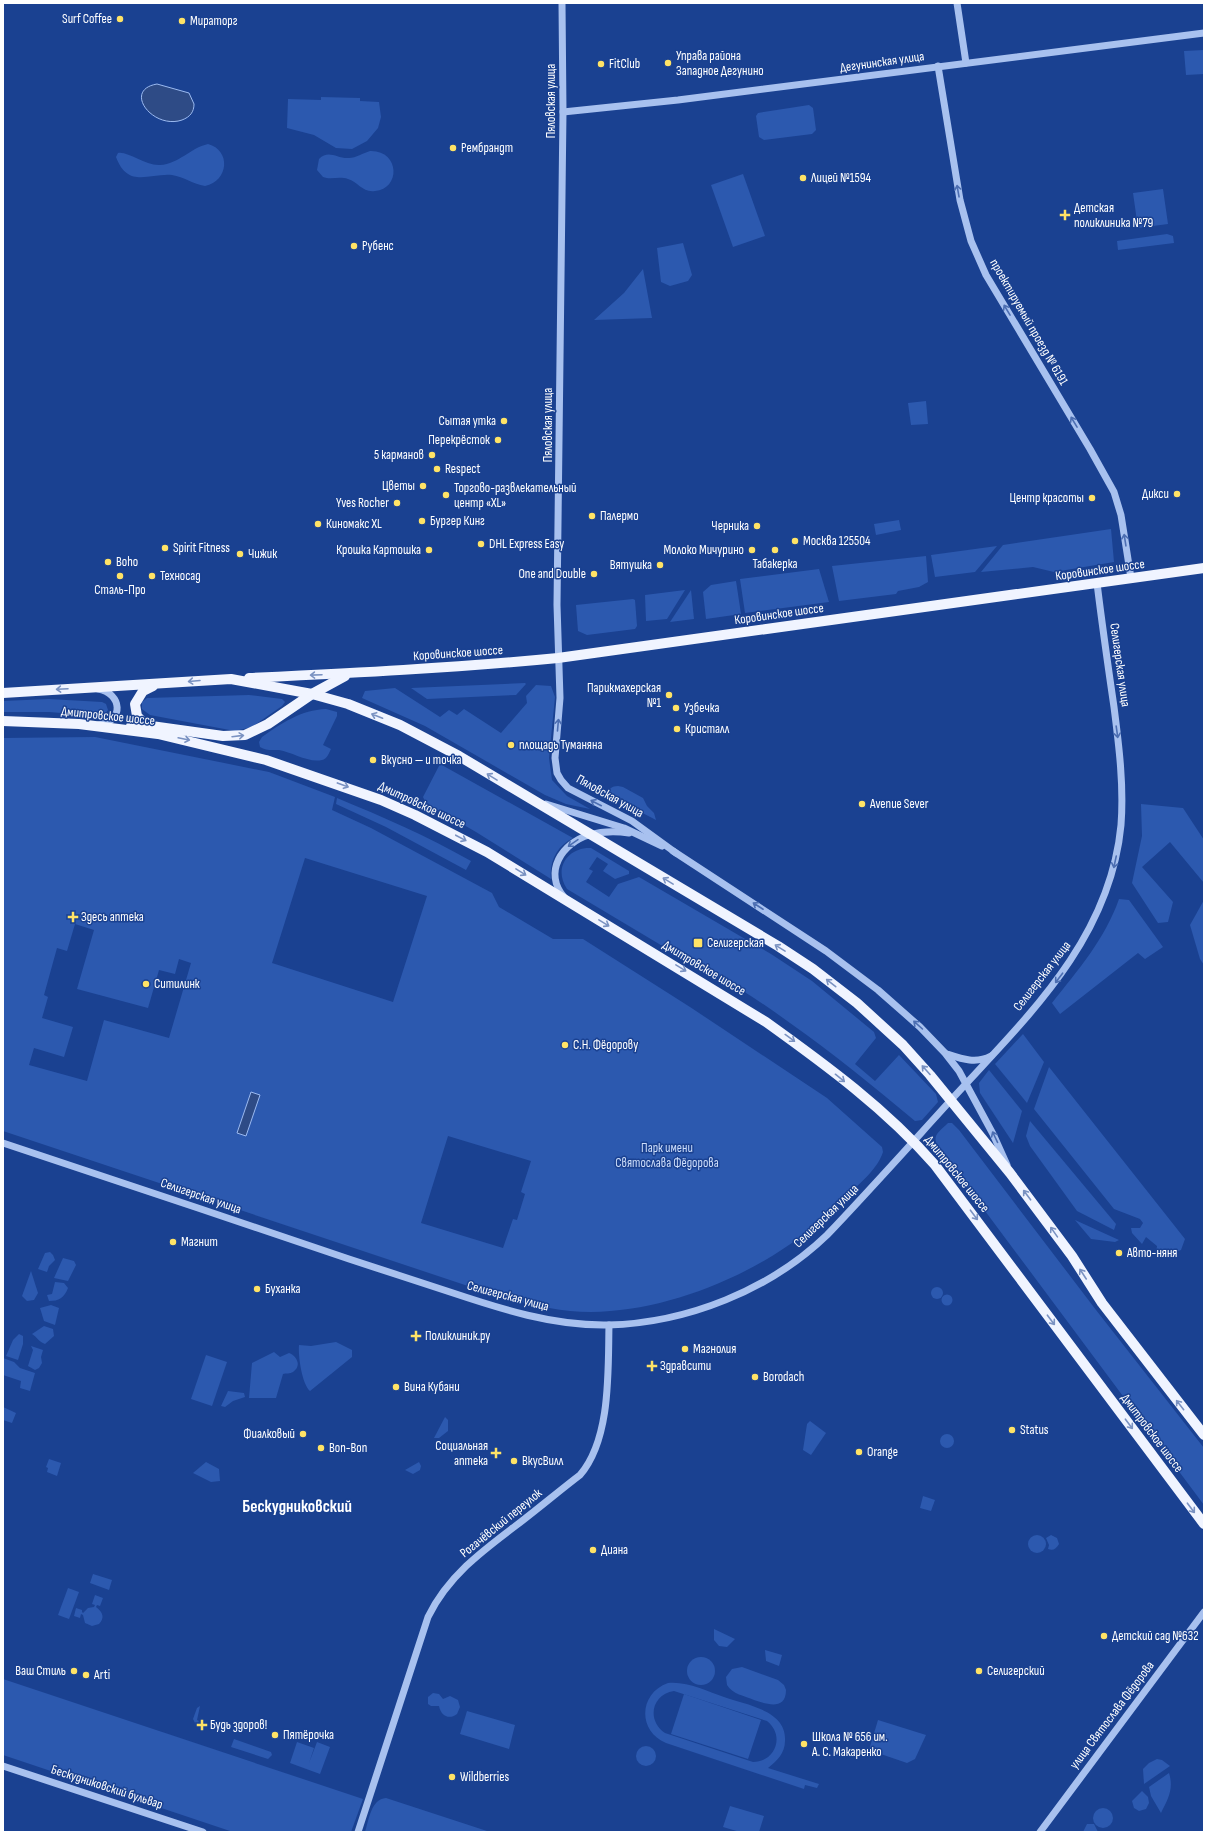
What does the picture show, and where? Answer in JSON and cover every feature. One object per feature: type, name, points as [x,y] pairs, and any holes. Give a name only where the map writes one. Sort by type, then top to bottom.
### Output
[{"type":"main road","name":"Коровинское шоссе","points":[[230,679],[355,673],[558,658],[1204,568]]},
{"type":"main road","name":"Коровинское шоссе","points":[[312,694],[337,680],[355,673]]},
{"type":"main road","name":"Дмитровское шоссе","points":[[3,692],[230,679],[312,694],[348,704],[400,725],[459,756],[813,969],[857,1003],[903,1045],[951,1100],[1010,1173],[1072,1256],[1102,1303],[1204,1436]]},
{"type":"main road","points":[[157,684],[142,691],[136,700],[135,712],[144,724],[158,734]]},
{"type":"main road","name":"Дмитровское шоссе","points":[[118,728],[144,724],[222,736],[246,735],[268,724],[312,694]]},
{"type":"main road","name":"Дмитровское шоссе","points":[[3,721],[94,725],[158,734],[266,760],[381,800],[415,815],[487,852],[766,1022],[810,1053],[888,1117],[914,1141],[957,1192],[1204,1524]]},
{"type":"street","name":"Пяловская улица","points":[[562,3],[563,112],[558,658],[560,698],[555,758],[557,773],[561,780],[581,795],[632,821],[676,853]]},
{"type":"street","points":[[957,3],[966,62]]},
{"type":"street","name":"Дегунинская улица","points":[[563,112],[678,100],[966,62],[1204,33]]},
{"type":"street","name":"проектируемый проезд № 6191","points":[[938,66],[960,200],[971,241],[986,275],[1087,443],[1114,492],[1121,515],[1132,578]]},
{"type":"street","name":"Селигерская улица","points":[[3,1143],[503,1310],[542,1319],[609,1325],[648,1320],[701,1309],[767,1280],[812,1249],[993,1055],[1058,979],[1075,954],[1098,913],[1112,878],[1116,860],[1122,804],[1118,744],[1097,583]]},
{"type":"street","points":[[88,688],[105,691],[112,696],[117,705],[116,714],[113,719],[104,724],[94,725]]},
{"type":"street","points":[[525,797],[603,820],[638,833],[676,853],[826,951],[878,990],[945,1053],[966,1084],[993,1134],[1010,1173]]},
{"type":"street","points":[[571,903],[565,898],[557,887],[555,873],[556,866],[567,848],[589,835],[607,831],[638,833]]},
{"type":"street","points":[[945,1053],[971,1060],[986,1059],[993,1055]]},
{"type":"street","name":"Рогачёвский переулок","points":[[358,1832],[428,1617],[435,1602],[452,1580],[478,1554],[580,1475],[593,1456],[599,1443],[604,1417],[609,1325]]},
{"type":"street","name":"улица Святослава Фёдорова","points":[[1040,1832],[1204,1612]]},
{"type":"street","name":"Бескудниковский бульвар","points":[[3,1766],[203,1832]]},
{"type":"green space","points":[[1204,50],[1204,74],[1186,75],[1184,51]]},
{"type":"green space","points":[[321,97],[360,98],[360,101],[379,102],[381,117],[378,128],[367,141],[352,149],[336,148],[314,135],[287,128],[288,99],[321,100]]},
{"type":"green space","points":[[809,105],[813,108],[816,130],[812,134],[764,140],[759,137],[756,116],[758,113]]},
{"type":"green space","points":[[208,144],[221,152],[224,165],[223,172],[219,178],[213,183],[205,186],[172,175],[147,177],[133,176],[121,167],[116,157],[118,153],[122,153],[154,165],[160,165],[173,162]]},
{"type":"green space","points":[[370,151],[380,152],[392,163],[394,170],[393,177],[389,184],[383,189],[375,191],[367,190],[352,180],[323,177],[317,170],[319,159],[323,156],[333,155],[352,158]]},
{"type":"green space","points":[[743,174],[765,236],[733,247],[711,185]]},
{"type":"green space","points":[[1163,189],[1168,224],[1138,228],[1133,193]]},
{"type":"green space","points":[[1167,234],[1173,236],[1174,243],[1118,250],[1117,241]]},
{"type":"green space","points":[[683,243],[692,275],[688,281],[670,286],[661,282],[657,248]]},
{"type":"green space","points":[[643,269],[652,318],[594,320],[624,293]]},
{"type":"green space","points":[[926,401],[928,424],[911,425],[908,403]]},
{"type":"green space","points":[[899,520],[901,530],[876,535],[874,524]]},
{"type":"green space","points":[[1111,529],[1114,562],[1054,572],[1033,567],[981,572],[1003,545]]},
{"type":"green space","points":[[997,546],[975,572],[935,577],[931,555]]},
{"type":"green space","points":[[926,556],[928,582],[919,587],[898,591],[896,594],[839,601],[832,566]]},
{"type":"green space","points":[[819,569],[829,602],[745,613],[740,579]]},
{"type":"green space","points":[[736,581],[741,614],[706,619],[703,592],[711,585]]},
{"type":"green space","points":[[685,590],[667,619],[646,621],[645,595]]},
{"type":"green space","points":[[691,590],[694,619],[670,622]]},
{"type":"green space","points":[[635,600],[637,626],[635,629],[587,635],[578,631],[576,605]]},
{"type":"green space","points":[[526,684],[516,695],[427,699],[411,688]]},
{"type":"green space","points":[[536,685],[551,686],[555,697],[549,758],[552,780],[567,796],[590,809],[566,804],[545,795],[425,726],[362,698],[365,691],[395,688],[440,717],[449,710],[457,715],[464,709],[501,733],[527,703],[526,696]]},
{"type":"green space","points":[[249,695],[282,699],[285,702],[282,706],[252,727],[235,731],[150,715],[142,709],[142,702],[147,698]]},
{"type":"green space","points":[[49,699],[102,702],[106,704],[108,710],[105,714],[98,716],[49,712],[3,712],[3,701]]},
{"type":"green space","points":[[326,709],[337,712],[337,716],[323,745],[331,749],[328,756],[324,759],[317,761],[311,760],[284,751],[267,750],[260,747],[259,742],[262,737],[284,722],[308,712]]},
{"type":"green space","name":"Парк имени Святослава Фёдорова","points":[[95,737],[269,772],[335,797],[332,810],[371,828],[492,893],[499,907],[553,939],[583,939],[690,1007],[827,1098],[882,1147],[883,1152],[880,1159],[871,1172],[816,1225],[788,1246],[758,1264],[726,1280],[692,1293],[658,1303],[624,1310],[579,1312],[544,1307],[498,1296],[3,1131],[3,738]],"holes":[[[305,858],[427,896],[393,1002],[272,963]],[[75,924],[94,930],[77,989],[148,1008],[159,970],[175,974],[179,959],[191,963],[169,1038],[104,1020],[87,1081],[29,1065],[34,1048],[64,1057],[73,1027],[42,1018],[48,997],[44,995],[57,948],[67,951]],[[448,1136],[531,1161],[521,1192],[525,1194],[517,1220],[513,1219],[503,1248],[421,1223]]]},
{"type":"green space","points":[[440,764],[573,838],[567,841],[555,855],[551,866],[551,879],[426,803],[423,797]]},
{"type":"green space","points":[[618,786],[623,787],[643,798],[647,806],[654,813],[656,820],[608,795],[611,788]]},
{"type":"green space","points":[[337,798],[405,827],[471,861],[466,870],[386,827],[336,804]]},
{"type":"green space","points":[[1141,804],[1183,808],[1204,840],[1204,883],[1170,842],[1142,867],[1173,902],[1168,922],[1158,923],[1132,883],[1142,836]]},
{"type":"green space","points":[[591,848],[629,871],[629,874],[615,879],[603,871],[608,864],[597,857],[589,869],[593,871],[586,882],[609,897],[618,884],[639,877],[771,954],[812,981],[874,1032],[876,1038],[855,1064],[875,1081],[899,1055],[936,1094],[938,1102],[922,1120],[915,1121],[838,1058],[762,1003],[732,985],[711,975],[567,889],[563,881],[562,874],[562,867],[565,860],[576,851]]},
{"type":"green space","points":[[1119,899],[1129,900],[1163,947],[1145,959],[1138,953],[1060,1014],[1052,1003],[1099,941]]},
{"type":"green space","points":[[1204,900],[1204,965],[1200,959],[1190,925]]},
{"type":"green space","points":[[1023,1034],[1044,1062],[1027,1103],[995,1064]]},
{"type":"green space","points":[[1049,1067],[1185,1239],[1181,1250],[1162,1257],[1156,1254],[1157,1246],[1146,1237],[1142,1244],[1132,1233],[1131,1228],[1140,1228],[1143,1223],[1140,1219],[1114,1209],[1034,1109]]},
{"type":"green space","points":[[989,1070],[1022,1111],[1013,1143],[980,1093],[979,1083]]},
{"type":"green space","points":[[1030,1121],[1116,1224],[1114,1230],[1077,1211],[1030,1146],[1026,1136]]},
{"type":"green space","points":[[948,1123],[952,1123],[959,1130],[1096,1310],[1204,1448],[1204,1505],[939,1149],[936,1140],[937,1134]]},
{"type":"green space","points":[[1075,1220],[1119,1240],[1115,1242],[1091,1239]]},
{"type":"green space","points":[[50,1252],[55,1260],[49,1266],[47,1272],[38,1269],[45,1253]]},
{"type":"green space","points":[[63,1258],[74,1261],[76,1265],[68,1281],[54,1278]]},
{"type":"green space","points":[[31,1271],[38,1293],[34,1300],[27,1301],[22,1296]]},
{"type":"green space","points":[[55,1282],[64,1283],[68,1288],[61,1298],[49,1301],[47,1295],[52,1294]]},
{"type":"green space","points":[[935,1287],[939,1287],[943,1293],[939,1299],[935,1299],[931,1295],[931,1291]]},
{"type":"green space","points":[[945,1295],[949,1295],[951,1296],[951,1304],[945,1305],[942,1302],[942,1298]]},
{"type":"green space","points":[[51,1305],[59,1308],[55,1325],[44,1321],[40,1308]]},
{"type":"green space","points":[[44,1326],[53,1329],[54,1336],[45,1344],[32,1334]]},
{"type":"green space","points":[[19,1334],[23,1336],[23,1344],[18,1360],[6,1356],[13,1340]]},
{"type":"green space","points":[[336,1342],[352,1350],[352,1357],[310,1391],[303,1376],[299,1356],[299,1345],[311,1346]]},
{"type":"green space","points":[[31,1346],[43,1350],[41,1357],[42,1363],[39,1368],[35,1370],[28,1366],[33,1350]]},
{"type":"green space","points":[[274,1352],[280,1357],[289,1353],[292,1354],[298,1364],[296,1370],[292,1373],[283,1374],[276,1398],[249,1398],[252,1363]]},
{"type":"green space","points":[[206,1355],[227,1362],[212,1406],[191,1399]]},
{"type":"green space","points":[[3,1358],[14,1362],[20,1368],[35,1373],[30,1391],[20,1388],[21,1381],[3,1375]]},
{"type":"green space","points":[[228,1391],[244,1393],[245,1397],[233,1401],[225,1407],[221,1406]]},
{"type":"green space","points":[[3,1407],[16,1413],[12,1423],[3,1420]]},
{"type":"green space","points":[[445,1417],[448,1420],[448,1431],[439,1438],[434,1438]]},
{"type":"green space","points":[[810,1421],[826,1433],[811,1455],[803,1450],[807,1424]]},
{"type":"green space","points":[[947,1434],[952,1436],[954,1441],[952,1446],[947,1448],[942,1446],[940,1441],[942,1436]]},
{"type":"green space","points":[[49,1459],[61,1463],[57,1476],[47,1472],[48,1468],[46,1467]]},
{"type":"green space","points":[[206,1462],[219,1469],[220,1481],[211,1482],[193,1473]]},
{"type":"green space","points":[[419,1462],[421,1466],[420,1470],[413,1474],[405,1470]]},
{"type":"green space","points":[[923,1496],[935,1500],[931,1511],[920,1508]]},
{"type":"green space","points":[[1033,1535],[1041,1535],[1046,1540],[1044,1551],[1041,1553],[1033,1553],[1028,1548],[1028,1540]]},
{"type":"green space","points":[[1051,1535],[1057,1538],[1059,1544],[1053,1550],[1048,1549],[1049,1545],[1046,1538]]},
{"type":"green space","points":[[93,1574],[112,1580],[109,1590],[90,1583]]},
{"type":"green space","points":[[68,1588],[79,1592],[69,1619],[58,1615]]},
{"type":"green space","points":[[95,1595],[103,1598],[100,1606],[97,1605],[96,1607],[102,1613],[103,1617],[99,1624],[92,1626],[85,1623],[83,1615],[81,1614],[80,1618],[74,1616],[76,1608],[82,1610],[83,1613],[88,1608],[94,1607],[95,1605],[92,1604]]},
{"type":"green space","points":[[714,1629],[735,1639],[727,1647],[719,1646],[714,1640]]},
{"type":"green space","points":[[765,1650],[782,1655],[779,1666],[766,1661]]},
{"type":"green space","points":[[701,1657],[711,1661],[715,1671],[711,1681],[701,1685],[691,1681],[687,1671],[691,1661]]},
{"type":"green space","points":[[742,1667],[778,1680],[784,1685],[786,1690],[783,1701],[769,1704],[732,1691],[727,1685],[726,1677],[732,1669]]},
{"type":"green space","points":[[3,1679],[363,1799],[351,1832],[233,1832],[3,1755]]},
{"type":"green space","points":[[668,1683],[689,1685],[764,1710],[779,1722],[784,1731],[785,1741],[784,1749],[780,1756],[768,1768],[819,1784],[817,1788],[805,1785],[804,1789],[666,1743],[650,1730],[646,1721],[645,1712],[647,1703],[651,1695],[658,1688]],"holes":[[[674,1691],[767,1721],[776,1733],[777,1740],[775,1747],[767,1758],[761,1761],[753,1762],[665,1733],[659,1728],[655,1721],[654,1708],[656,1702],[661,1697]]]},
{"type":"green space","points":[[433,1693],[439,1694],[443,1699],[450,1696],[458,1700],[460,1707],[457,1714],[448,1717],[443,1715],[439,1706],[431,1706],[428,1704],[428,1697]]},
{"type":"green space","points":[[684,1694],[761,1720],[748,1759],[671,1734]]},
{"type":"green space","points":[[200,1706],[197,1720],[199,1721],[196,1725],[193,1719],[197,1708]]},
{"type":"green space","points":[[467,1711],[515,1725],[509,1749],[460,1734]]},
{"type":"green space","points":[[878,1720],[926,1735],[915,1759],[907,1763],[869,1750]]},
{"type":"green space","points":[[234,1739],[271,1752],[272,1755],[268,1759],[231,1747]]},
{"type":"green space","points":[[297,1742],[314,1748],[309,1763],[317,1742],[330,1747],[320,1774],[290,1763]]},
{"type":"green space","points":[[646,1746],[653,1749],[656,1756],[653,1763],[646,1766],[639,1763],[636,1756],[639,1749]]},
{"type":"green space","points":[[1157,1759],[1162,1760],[1170,1766],[1144,1784],[1143,1769],[1149,1763]]},
{"type":"green space","points":[[1169,1773],[1171,1789],[1161,1813],[1151,1796],[1149,1787]]},
{"type":"green space","points":[[1142,1791],[1148,1797],[1149,1803],[1146,1809],[1139,1811],[1134,1808],[1132,1801]]},
{"type":"green space","points":[[386,1798],[490,1832],[365,1832],[369,1816],[374,1806],[381,1799]]},
{"type":"green space","points":[[730,1806],[764,1816],[759,1832],[740,1832],[723,1827]]},
{"type":"green space","points":[[1103,1808],[1110,1811],[1113,1818],[1110,1825],[1103,1828],[1096,1825],[1093,1818],[1096,1811]]},
{"type":"green space","points":[[1087,1824],[1094,1824],[1098,1832],[1083,1832]]},
{"type":"shaded area","points":[[157,84],[189,93],[194,104],[192,112],[189,116],[182,120],[171,122],[152,115],[142,101],[142,94],[147,88]]},
{"type":"shaded area","points":[[251,1092],[260,1095],[246,1136],[237,1133]]},
{"type":"place","name":"Surf Coffee","points":[[120,19]]},
{"type":"place","name":"Мираторг","points":[[182,21]]},
{"type":"place","name":"Управа района Западное Дегунино","points":[[668,63]]},
{"type":"place","name":"FitClub","points":[[601,64]]},
{"type":"place","name":"Рембрандт","points":[[453,148]]},
{"type":"place","name":"Лицей №1594","points":[[803,178]]},
{"type":"place","name":"Детская поликлиника №79","points":[[1065,215]]},
{"type":"place","name":"Рубенс","points":[[354,246]]},
{"type":"place","name":"Сытая утка","points":[[504,421]]},
{"type":"place","name":"Перекрёсток","points":[[498,440]]},
{"type":"place","name":"5 карманов","points":[[432,455]]},
{"type":"place","name":"Respect","points":[[437,469]]},
{"type":"place","name":"Цветы","points":[[423,486]]},
{"type":"place","name":"Дикси","points":[[1177,494]]},
{"type":"place","name":"Торгово-развлекательный центр «XL»","points":[[446,495]]},
{"type":"place","name":"Центр красоты","points":[[1092,498]]},
{"type":"place","name":"Yves Rocher","points":[[397,503]]},
{"type":"place","name":"Палермо","points":[[592,516]]},
{"type":"place","name":"Бургер Кинг","points":[[422,521]]},
{"type":"place","name":"Киномакс XL","points":[[318,524]]},
{"type":"place","name":"Черника","points":[[757,526]]},
{"type":"place","name":"Москва 125504","points":[[795,541]]},
{"type":"place","name":"DHL Express Easy","points":[[481,544]]},
{"type":"place","name":"Spirit Fitness","points":[[165,548]]},
{"type":"place","name":"Крошка Картошка","points":[[429,550]]},
{"type":"place","name":"Молоко Мичурино","points":[[752,550]]},
{"type":"place","name":"Табакерка","points":[[775,550]]},
{"type":"place","name":"Чижик","points":[[240,554]]},
{"type":"place","name":"Boho","points":[[108,562]]},
{"type":"place","name":"Вятушка","points":[[660,565]]},
{"type":"place","name":"One and Double","points":[[594,574]]},
{"type":"place","name":"Сталь-Про","points":[[120,576]]},
{"type":"place","name":"Техносад","points":[[152,576]]},
{"type":"place","name":"Парикмахерская №1","points":[[669,695]]},
{"type":"place","name":"Узбечка","points":[[676,708]]},
{"type":"place","name":"Кристалл","points":[[677,729]]},
{"type":"place","name":"площадь Туманяна","points":[[511,745]]},
{"type":"place","name":"Вкусно — и точка","points":[[373,760]]},
{"type":"place","name":"Avenue Sever","points":[[862,804]]},
{"type":"place","name":"Здесь аптека","points":[[73,917]]},
{"type":"place","name":"Селигерская","points":[[698,943]]},
{"type":"place","name":"Ситилинк","points":[[146,984]]},
{"type":"place","name":"С.Н. Фёдорову","points":[[565,1045]]},
{"type":"place","name":"Магнит","points":[[173,1242]]},
{"type":"place","name":"Авто-няня","points":[[1119,1253]]},
{"type":"place","name":"Буханка","points":[[257,1289]]},
{"type":"place","name":"Поликлиник.ру","points":[[416,1336]]},
{"type":"place","name":"Магнолия","points":[[685,1349]]},
{"type":"place","name":"Здравсити","points":[[652,1366]]},
{"type":"place","name":"Borodach","points":[[755,1377]]},
{"type":"place","name":"Вина Кубани","points":[[396,1387]]},
{"type":"place","name":"Status","points":[[1012,1430]]},
{"type":"place","name":"Фиалковый","points":[[303,1434]]},
{"type":"place","name":"Bon-Bon","points":[[321,1448]]},
{"type":"place","name":"Orange","points":[[859,1452]]},
{"type":"place","name":"Социальная аптека","points":[[496,1453]]},
{"type":"place","name":"ВкусВилл","points":[[514,1461]]},
{"type":"place","name":"Диана","points":[[593,1550]]},
{"type":"place","name":"Детский сад №632","points":[[1104,1636]]},
{"type":"place","name":"Ваш Стиль","points":[[74,1671]]},
{"type":"place","name":"Селигерский","points":[[979,1671]]},
{"type":"place","name":"Arti","points":[[86,1675]]},
{"type":"place","name":"Будь здоров!","points":[[202,1725]]},
{"type":"place","name":"Пятёрочка","points":[[275,1735]]},
{"type":"place","name":"Школа № 656 им. А. С. Макаренко","points":[[804,1744]]},
{"type":"place","name":"Wildberries","points":[[452,1777]]},
{"type":"district","name":"Бескудниковский","points":[[297,1507]]}]
